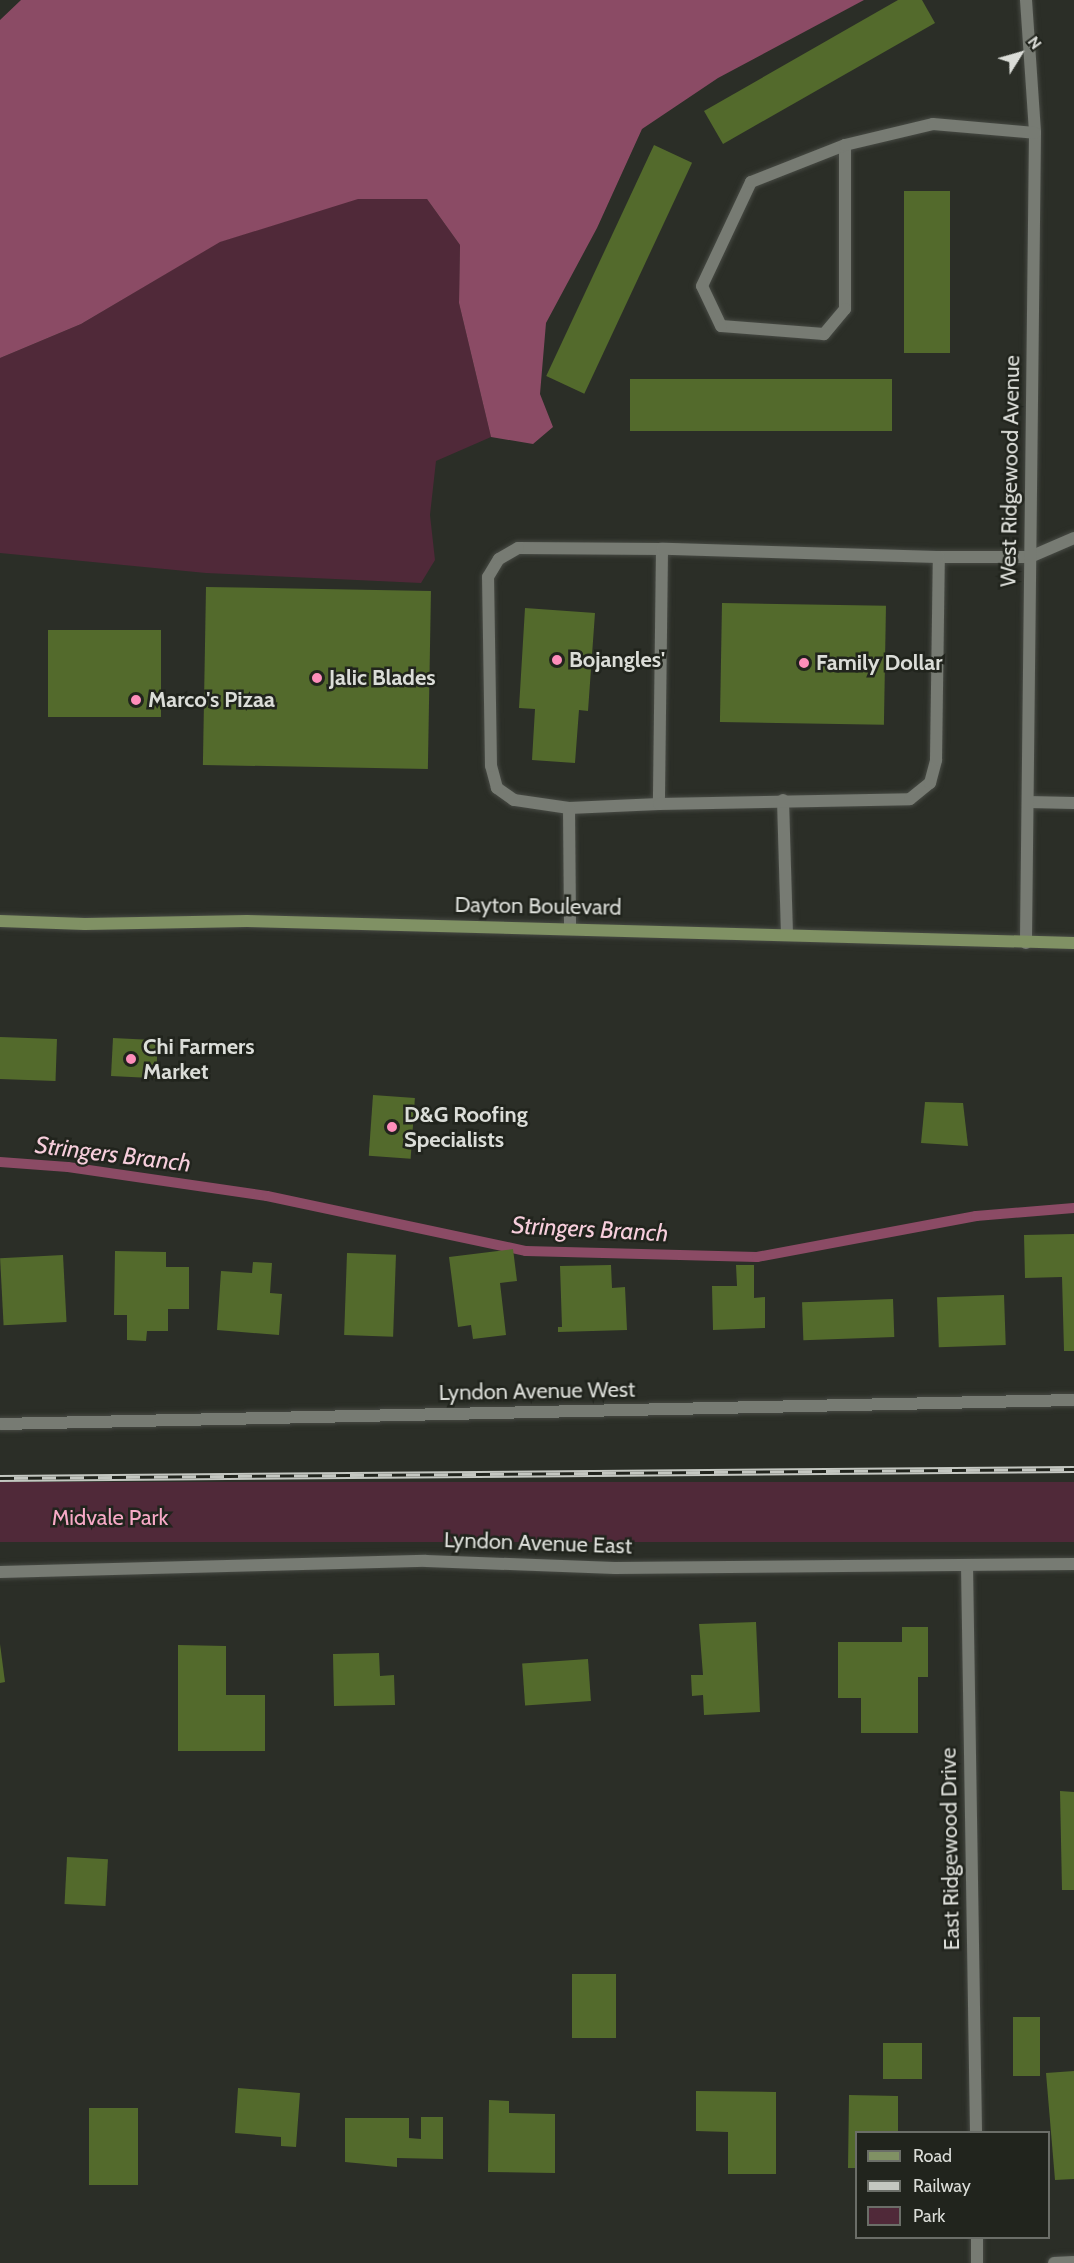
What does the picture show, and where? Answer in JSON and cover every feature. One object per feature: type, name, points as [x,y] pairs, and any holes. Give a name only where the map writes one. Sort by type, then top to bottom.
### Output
[{"type":"main road","name":"Dayton Boulevard","points":[[0,921],[85,924],[247,921],[570,927],[1074,943]]},
{"type":"street","name":"West Ridgewood Avenue","points":[[1026,0],[1035,133],[1026,943]]},
{"type":"street","points":[[844,145],[845,309],[824,333],[721,326],[702,286],[751,182],[844,145],[933,124],[1035,133]]},
{"type":"street","points":[[939,557],[936,760],[930,783],[910,799],[783,800],[569,808],[514,800],[497,788],[490,766],[488,577],[499,559],[518,548],[1030,557],[1074,538]]},
{"type":"street","points":[[659,804],[662,549]]},
{"type":"street","points":[[783,800],[787,933]]},
{"type":"street","points":[[1028,802],[1074,803]]},
{"type":"street","points":[[569,808],[570,927]]},
{"type":"street","name":"Lyndon Avenue West","points":[[0,1424],[1074,1400]]},
{"type":"street","name":"Lyndon Avenue East","points":[[0,1572],[426,1561],[615,1568],[1074,1564]]},
{"type":"street","name":"East Ridgewood Drive","points":[[967,1565],[976,2131]]},
{"type":"street","points":[[977,2239],[977,2263]]},
{"type":"street","points":[[1054,2263],[1074,2262]]},
{"type":"green space","points":[[358,198],[427,199],[460,245],[459,303],[491,437],[436,461],[430,515],[435,560],[421,583],[206,573],[0,553],[0,358],[81,324],[219,242]]},
{"type":"green space","name":"Midvale Park","points":[[0,1482],[1074,1482],[1074,1542],[0,1542]]},
{"type":"shaded area","points":[[21,0],[864,0],[718,78],[642,129],[597,228],[546,323],[540,394],[553,427],[533,444],[491,437],[459,303],[460,245],[427,199],[358,199],[220,242],[81,324],[0,358],[0,20]]},
{"type":"building","points":[[898,0],[922,0],[935,23],[723,144],[704,111]]},
{"type":"building","points":[[654,145],[692,163],[584,394],[546,376]]},
{"type":"building","points":[[904,191],[950,191],[950,353],[904,353]]},
{"type":"building","points":[[630,379],[892,379],[892,431],[630,431]]},
{"type":"building","name":"Jalic Blades","points":[[206,587],[431,591],[428,769],[203,765]]},
{"type":"building","name":"Family Dollar","points":[[722,603],[886,606],[884,725],[720,722]]},
{"type":"building","name":"Bojangles'","points":[[525,608],[595,613],[588,711],[579,710],[575,763],[532,760],[535,709],[519,708]]},
{"type":"building","points":[[48,630],[161,630],[161,717],[48,717]]},
{"type":"building","points":[[0,1037],[57,1039],[55,1081],[0,1079]]},
{"type":"building","points":[[113,1038],[158,1040],[156,1078],[111,1076]]},
{"type":"building","name":"D&G Roofing Specialists","points":[[373,1095],[415,1098],[411,1159],[369,1156]]},
{"type":"building","points":[[925,1102],[963,1103],[968,1146],[921,1143]]},
{"type":"building","points":[[1074,1234],[1074,1351],[1064,1351],[1062,1277],[1025,1278],[1024,1235]]},
{"type":"building","points":[[513,1249],[517,1281],[500,1283],[506,1335],[473,1339],[471,1325],[458,1327],[449,1257]]},
{"type":"building","points":[[115,1251],[166,1252],[166,1267],[189,1267],[189,1309],[168,1309],[168,1331],[147,1331],[146,1341],[127,1340],[127,1315],[114,1315]]},
{"type":"building","points":[[347,1253],[396,1255],[393,1337],[344,1335]]},
{"type":"building","points":[[63,1255],[67,1322],[4,1325],[0,1258]]},
{"type":"building","points":[[253,1262],[272,1263],[270,1293],[282,1294],[279,1335],[217,1330],[221,1271],[252,1273]]},
{"type":"building","points":[[611,1265],[612,1288],[625,1287],[627,1330],[558,1332],[558,1327],[562,1327],[560,1266]]},
{"type":"building","points":[[736,1265],[754,1265],[754,1298],[765,1297],[765,1328],[713,1330],[712,1286],[737,1286]]},
{"type":"building","points":[[1004,1295],[1006,1345],[939,1347],[937,1297]]},
{"type":"building","points":[[893,1299],[894,1337],[803,1340],[802,1302]]},
{"type":"building","points":[[756,1622],[760,1712],[704,1715],[703,1695],[692,1696],[691,1675],[703,1675],[699,1624]]},
{"type":"building","points":[[902,1627],[928,1627],[928,1677],[918,1677],[918,1733],[861,1733],[861,1698],[838,1698],[838,1642],[902,1642]]},
{"type":"building","points":[[0,1644],[5,1682],[0,1683]]},
{"type":"building","points":[[178,1645],[226,1646],[226,1695],[265,1695],[265,1751],[178,1751]]},
{"type":"building","points":[[379,1653],[380,1676],[394,1675],[395,1705],[334,1706],[333,1654]]},
{"type":"building","points":[[588,1659],[591,1701],[525,1706],[522,1664]]},
{"type":"building","points":[[1060,1791],[1074,1792],[1074,1890],[1062,1890]]},
{"type":"building","points":[[67,1857],[108,1859],[105,1906],[65,1904]]},
{"type":"building","points":[[572,1974],[616,1974],[616,2038],[572,2038]]},
{"type":"building","points":[[1013,2017],[1040,2017],[1040,2076],[1013,2076]]},
{"type":"building","points":[[883,2043],[922,2043],[922,2079],[883,2079]]},
{"type":"building","points":[[1074,2071],[1074,2179],[1055,2180],[1046,2073]]},
{"type":"building","points":[[238,2088],[300,2093],[296,2147],[281,2146],[281,2137],[235,2133]]},
{"type":"building","points":[[696,2091],[776,2092],[776,2174],[728,2174],[728,2132],[696,2131]]},
{"type":"building","points":[[849,2095],[898,2096],[898,2131],[855,2131],[855,2168],[848,2168]]},
{"type":"building","points":[[489,2100],[509,2101],[509,2113],[555,2114],[555,2173],[488,2172]]},
{"type":"building","points":[[89,2108],[138,2108],[138,2185],[89,2185]]},
{"type":"building","points":[[421,2117],[443,2117],[443,2159],[397,2158],[397,2167],[345,2162],[345,2118],[409,2118],[409,2138],[421,2139]]},
{"type":"waterway","name":"Stringers Branch","points":[[0,1162],[68,1167],[267,1196],[526,1251],[757,1257],[976,1216],[1074,1208]]},
{"type":"railway","points":[[0,1478],[1074,1469]]},
{"type":"place","name":"Bojangles'","points":[[557,660]]},
{"type":"place","name":"Family Dollar","points":[[804,663]]},
{"type":"place","name":"Jalic Blades","points":[[317,678]]},
{"type":"place","name":"Marco's Pizaa","points":[[136,700]]},
{"type":"place","name":"Chi Farmers Market","points":[[131,1059]]},
{"type":"place","name":"D&G Roofing Specialists","points":[[392,1127]]}]
